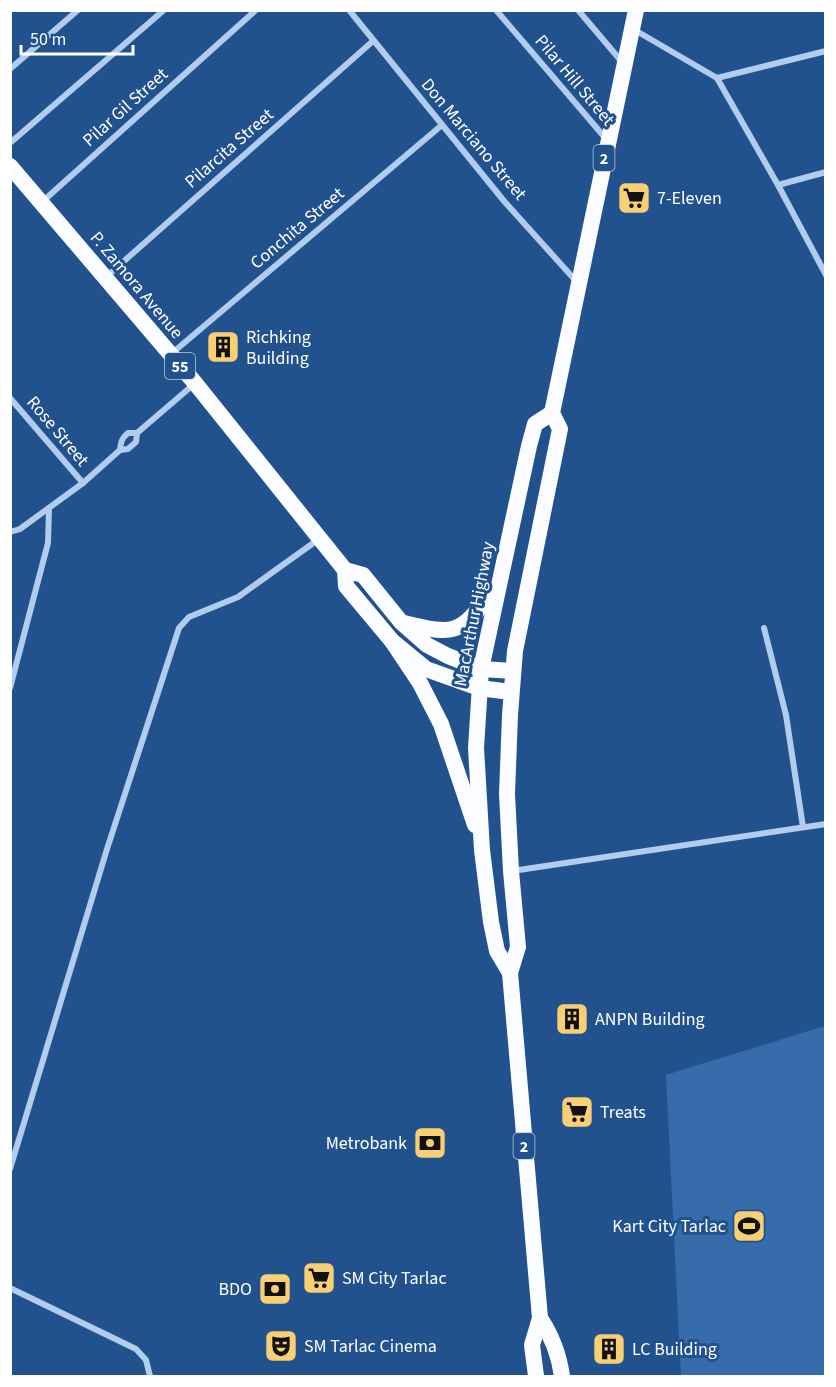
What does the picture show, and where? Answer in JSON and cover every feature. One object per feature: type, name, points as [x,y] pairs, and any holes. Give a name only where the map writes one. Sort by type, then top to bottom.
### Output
[{"type":"highway","name":"MacArthur Highway","points":[[536,1377],[532,1345],[540,1318],[510,973],[519,947],[511,871],[507,794],[511,692],[518,636],[560,429],[552,413],[636,10]]},
{"type":"highway","name":"P. Zamora Avenue","points":[[10,166],[171,354],[345,570],[363,575],[401,622],[427,645],[481,669],[513,671]]},
{"type":"highway","name":"MacArthur Highway","points":[[510,973],[497,951],[482,850],[476,748],[479,688],[498,587],[536,424],[552,413]]},
{"type":"highway","name":"P. Zamora Avenue","points":[[345,570],[346,586],[392,641],[426,669],[479,688],[511,692]]},
{"type":"highway","points":[[401,622],[434,630],[450,631],[468,622],[498,587]]},
{"type":"highway","points":[[392,641],[420,683],[441,724],[482,850]]},
{"type":"highway","name":"MacArthur Highway","points":[[540,1318],[555,1347],[562,1377]]},
{"type":"street","points":[[10,69],[78,10]]},
{"type":"street","points":[[10,143],[164,10]]},
{"type":"street","name":"Pilar Gil Street","points":[[41,202],[256,10]]},
{"type":"street","name":"Don Marciano Street","points":[[349,10],[504,201],[579,284]]},
{"type":"street","name":"Pilar Hill Street","points":[[496,10],[608,141]]},
{"type":"street","points":[[578,10],[625,65]]},
{"type":"street","points":[[632,28],[717,78],[778,185],[825,275]]},
{"type":"street","name":"Pilarcita Street","points":[[106,277],[373,41]]},
{"type":"street","points":[[717,78],[825,51]]},
{"type":"street","name":"Conchita Street","points":[[171,354],[442,125]]},
{"type":"street","points":[[778,185],[825,172]]},
{"type":"street","points":[[120,450],[121,439],[128,433],[137,433],[195,383]]},
{"type":"street","name":"Rose Street","points":[[10,398],[83,483]]},
{"type":"street","points":[[10,532],[20,529],[83,483],[120,450],[129,449],[136,442],[137,433]]},
{"type":"street","points":[[10,688],[48,543],[49,508]]},
{"type":"street","points":[[10,1169],[107,849],[179,628],[189,617],[238,597],[319,539]]},
{"type":"street","points":[[764,628],[786,715],[803,827]]},
{"type":"street","points":[[511,871],[825,824]]},
{"type":"street","points":[[10,1288],[136,1349],[146,1360],[150,1377]]},
{"type":"shaded area","name":"Kart City Tarlac","points":[[825,1026],[825,1376],[681,1376],[666,1075]]},
{"type":"place","name":"7-Eleven","points":[[634,198]]},
{"type":"place","name":"Richking Building","points":[[223,347]]},
{"type":"place","name":"ANPN Building","points":[[572,1019]]},
{"type":"place","name":"Treats","points":[[577,1112]]},
{"type":"place","name":"Metrobank","points":[[430,1143]]},
{"type":"place","name":"Kart City Tarlac","points":[[749,1226]]},
{"type":"place","name":"SM City Tarlac","points":[[319,1278]]},
{"type":"place","name":"BDO","points":[[275,1289]]},
{"type":"place","name":"SM Tarlac Cinema","points":[[281,1346]]},
{"type":"place","name":"LC Building","points":[[609,1349]]}]
